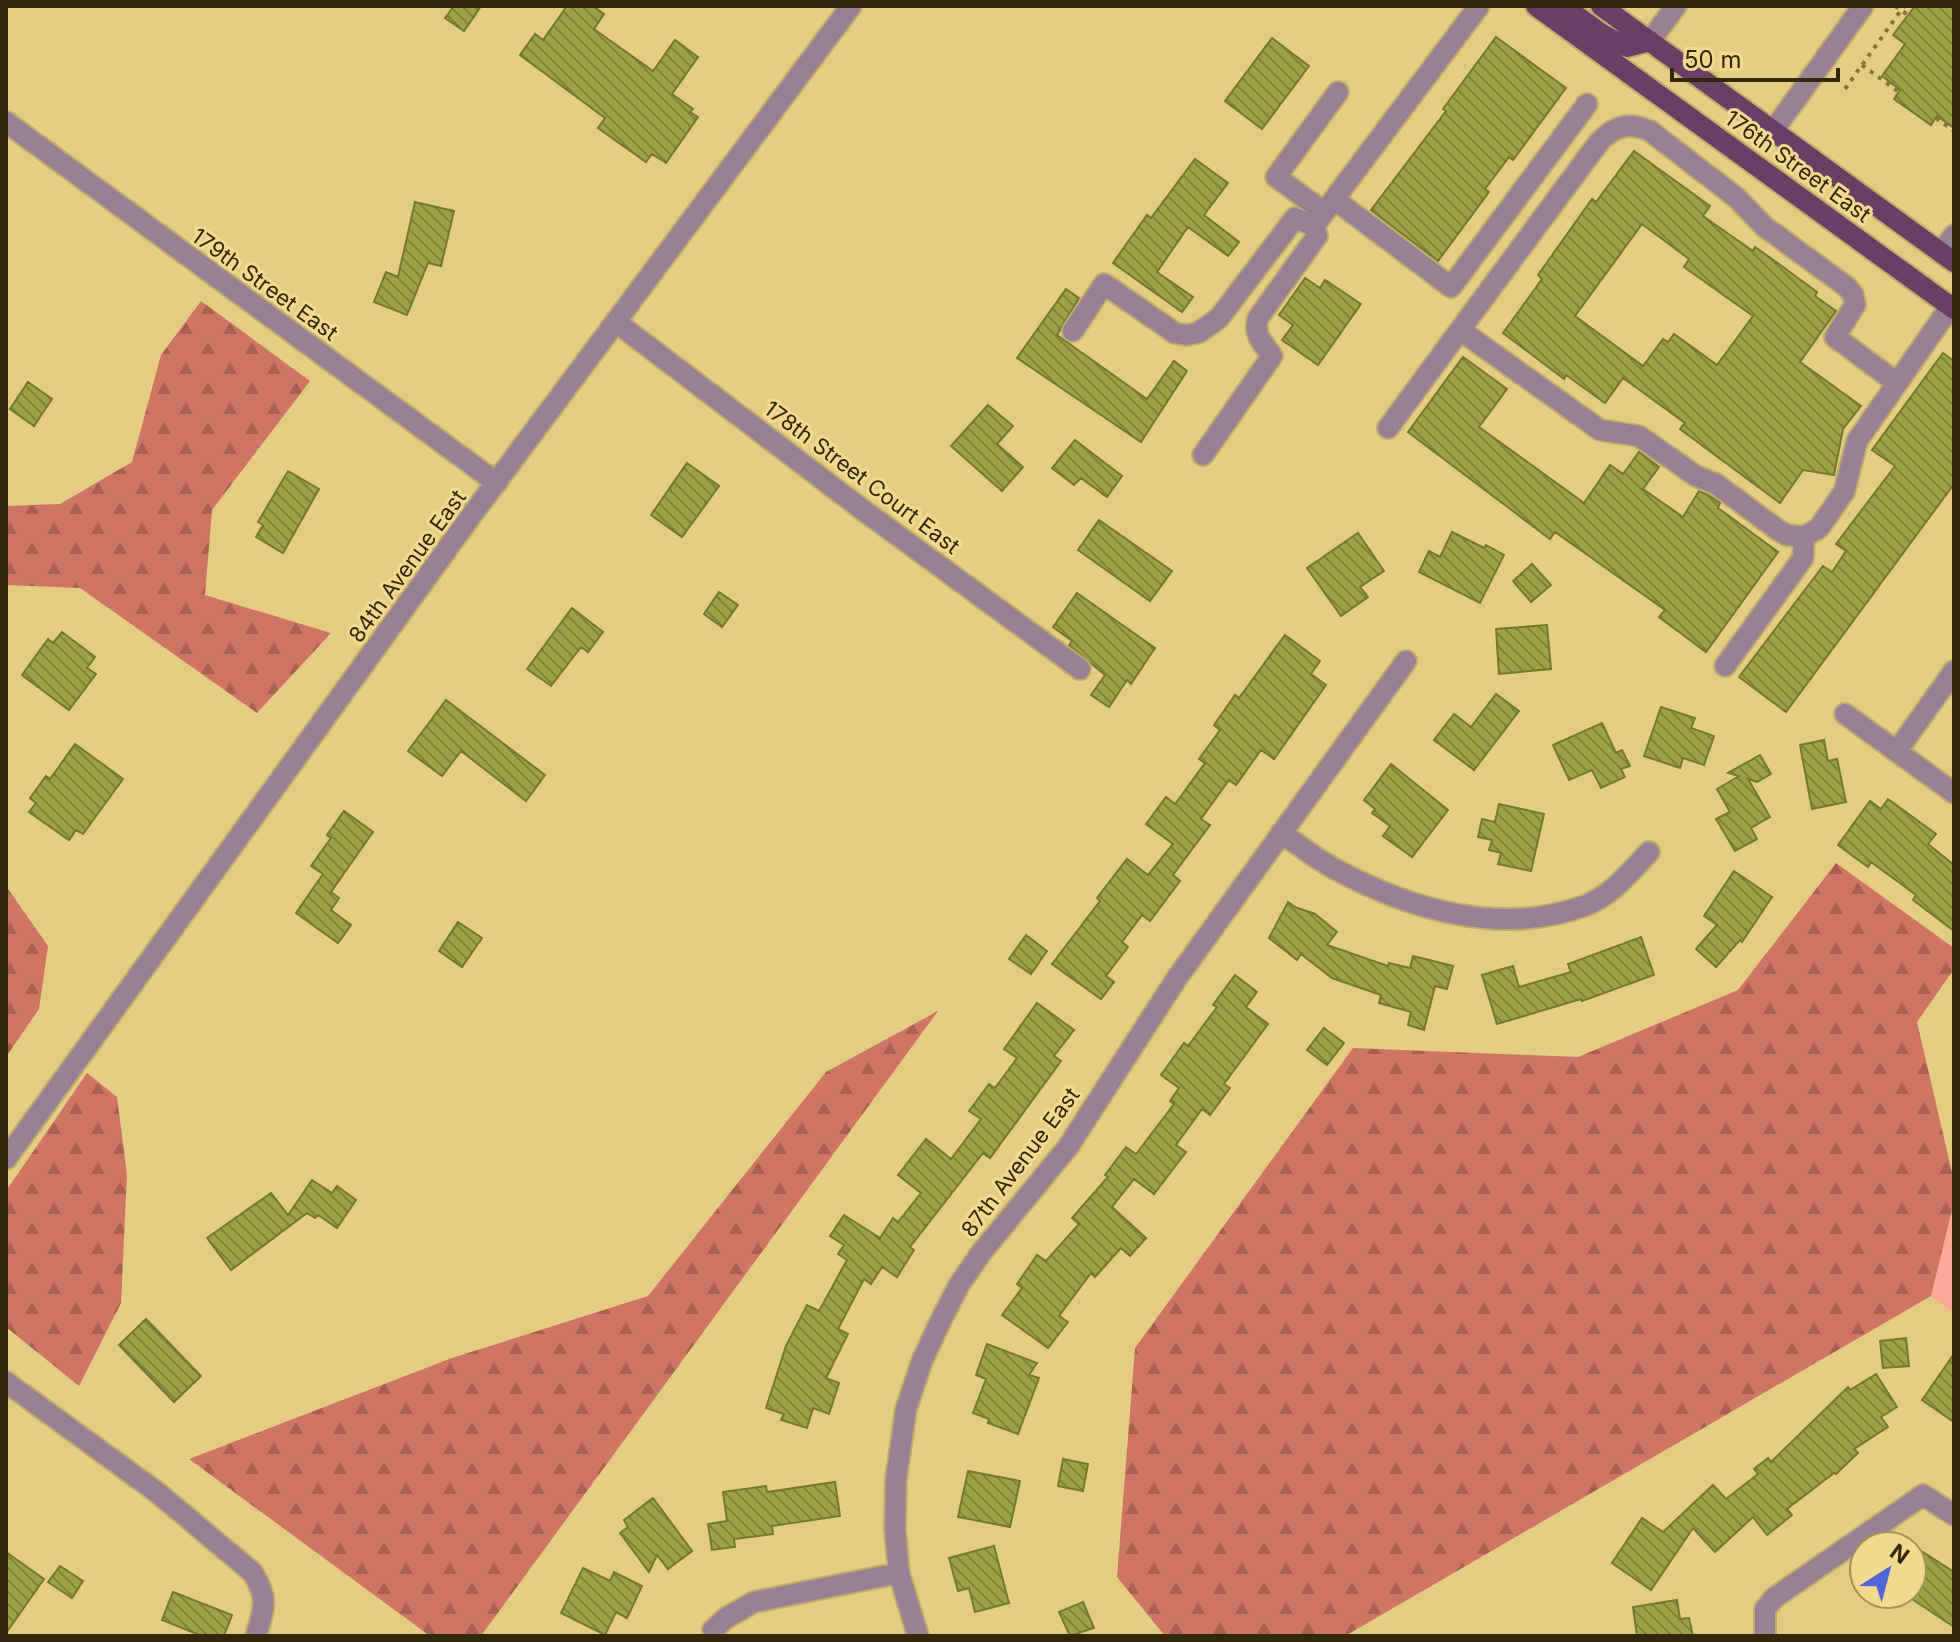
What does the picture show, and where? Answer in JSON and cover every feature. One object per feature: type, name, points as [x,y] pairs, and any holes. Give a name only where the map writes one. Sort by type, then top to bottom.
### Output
[{"type":"main road","name":"176th Street East","points":[[1536,6],[1952,308]]},
{"type":"main road","points":[[1563,6],[1602,34],[1627,47],[1650,41]]},
{"type":"main road","name":"176th Street East","points":[[1601,6],[1948,258]]},
{"type":"street","name":"84th Avenue East","points":[[6,1159],[497,483],[851,6]]},
{"type":"street","points":[[1203,455],[1272,356],[1257,336],[1255,327],[1258,318],[1317,236],[1324,213],[1479,6]]},
{"type":"street","points":[[1650,41],[1676,6]]},
{"type":"street","points":[[1773,131],[1863,6]]},
{"type":"street","points":[[1338,92],[1276,177],[1324,213],[1451,287],[1587,104]]},
{"type":"street","name":"179th Street East","points":[[6,122],[497,483]]},
{"type":"street","points":[[1388,428],[1599,142],[1627,124],[1650,131],[1725,189],[1765,227],[1847,287],[1855,305],[1835,337],[1897,383]]},
{"type":"street","points":[[1073,331],[1104,284],[1175,333],[1198,333],[1219,318],[1295,218],[1324,213]]},
{"type":"street","points":[[1948,258],[1954,235]]},
{"type":"street","points":[[1460,330],[1600,430],[1639,436],[1696,476],[1716,484],[1778,530],[1787,535],[1804,537],[1819,528],[1844,492],[1857,441],[1952,308]]},
{"type":"street","name":"178th Street Court East","points":[[616,322],[859,507],[1080,669]]},
{"type":"street","points":[[1725,666],[1803,558],[1804,537]]},
{"type":"street","name":"87th Avenue East","points":[[918,1636],[899,1573],[895,1505],[906,1409],[922,1361],[941,1320],[959,1285],[981,1253],[1068,1147],[1169,990],[1406,661]]},
{"type":"street","points":[[1897,751],[1954,671]]},
{"type":"street","points":[[1845,714],[1954,793]]},
{"type":"street","points":[[1281,833],[1334,869],[1387,894],[1446,914],[1489,919],[1537,917],[1585,906],[1616,886],[1649,852]]},
{"type":"street","points":[[6,1382],[158,1493],[252,1572],[262,1587],[265,1605],[256,1636]]},
{"type":"street","points":[[1765,1636],[1765,1609],[1774,1598],[1923,1495],[1954,1515]]},
{"type":"street","points":[[713,1630],[737,1610],[754,1602],[899,1573]]},
{"type":"path","points":[[1895,6],[1903,8],[1908,15]]},
{"type":"path","points":[[1845,89],[1903,8]]},
{"type":"path","points":[[1862,65],[1899,92]]},
{"type":"path","points":[[1936,118],[1954,131]]},
{"type":"shaded area","points":[[1954,1202],[1954,1313],[1931,1296]]},
{"type":"green space","points":[[201,301],[310,381],[212,510],[205,595],[331,633],[257,713],[80,588],[6,585],[6,506],[60,504],[132,462],[161,355]]},
{"type":"green space","points":[[1836,863],[1954,948],[1954,969],[1917,1022],[1954,1181],[1954,1202],[1931,1296],[1345,1636],[1165,1636],[1117,1577],[1135,1348],[1353,1048],[1578,1057],[1738,990]]},
{"type":"green space","points":[[6,886],[48,946],[39,1009],[6,1057]]},
{"type":"green space","points":[[938,1011],[481,1636],[430,1636],[189,1459],[452,1358],[648,1296],[826,1072]]},
{"type":"green space","points":[[87,1073],[117,1097],[127,1174],[121,1303],[79,1386],[6,1327],[6,1191]]},
{"type":"building","points":[[454,6],[481,6],[464,31],[445,18]]},
{"type":"building","points":[[567,6],[593,6],[604,14],[594,29],[653,71],[675,40],[698,57],[672,94],[693,109],[690,112],[698,117],[666,163],[652,154],[646,162],[598,128],[605,118],[520,55],[535,34],[543,40]]},
{"type":"building","points":[[1915,6],[1954,6],[1954,128],[1937,116],[1931,125],[1894,99],[1900,90],[1882,76],[1905,44],[1893,35]]},
{"type":"building","points":[[1496,37],[1566,88],[1513,160],[1509,157],[1485,189],[1489,192],[1438,261],[1371,210],[1446,111],[1443,109]]},
{"type":"building","points":[[1272,38],[1309,66],[1262,129],[1225,101]]},
{"type":"building","points":[[1634,151],[1710,206],[1703,216],[1753,251],[1755,247],[1779,264],[1817,292],[1815,296],[1836,311],[1800,362],[1861,406],[1843,429],[1834,475],[1803,470],[1780,503],[1680,429],[1685,423],[1623,378],[1605,403],[1566,375],[1564,379],[1503,333],[1542,279],[1538,275],[1592,199],[1596,202]],"holes":[[[1642,224],[1689,259],[1684,267],[1753,316],[1717,365],[1674,334],[1668,342],[1663,339],[1643,366],[1575,316]]]},
{"type":"building","points":[[1195,159],[1228,183],[1204,215],[1239,242],[1228,256],[1188,227],[1157,272],[1193,297],[1182,312],[1113,263],[1147,215],[1151,218]]},
{"type":"building","points":[[415,202],[454,211],[441,266],[428,263],[407,315],[374,302],[386,272],[398,277]]},
{"type":"building","points":[[1305,278],[1320,288],[1325,280],[1361,304],[1318,365],[1282,340],[1293,325],[1279,315]]},
{"type":"building","points":[[1066,289],[1079,298],[1057,335],[1147,399],[1174,361],[1187,371],[1141,442],[1017,358]]},
{"type":"building","points":[[1943,353],[1954,361],[1954,484],[1786,712],[1739,677],[1823,566],[1832,572],[1846,551],[1836,544],[1895,466],[1872,450]]},
{"type":"building","points":[[1463,357],[1507,389],[1479,427],[1584,503],[1610,465],[1623,474],[1639,452],[1659,467],[1643,489],[1683,517],[1699,491],[1708,495],[1720,503],[1718,508],[1778,552],[1706,652],[1659,617],[1665,610],[1555,532],[1550,539],[1408,432]]},
{"type":"building","points":[[28,382],[52,399],[34,426],[10,409]]},
{"type":"building","points":[[988,405],[1013,426],[997,444],[1023,467],[1002,491],[951,446]]},
{"type":"building","points":[[1075,440],[1122,476],[1107,497],[1081,478],[1074,485],[1052,468]]},
{"type":"building","points":[[687,463],[719,486],[682,537],[651,515]]},
{"type":"building","points":[[288,471],[319,489],[283,553],[256,537],[263,525],[258,522]]},
{"type":"building","points":[[1099,520],[1172,571],[1150,601],[1078,550]]},
{"type":"building","points":[[1452,532],[1504,555],[1480,603],[1419,572],[1429,551],[1440,557]]},
{"type":"building","points":[[1358,533],[1384,571],[1360,587],[1368,597],[1341,616],[1307,568]]},
{"type":"building","points":[[1532,564],[1551,585],[1531,602],[1513,581]]},
{"type":"building","points":[[719,592],[738,605],[722,627],[704,614]]},
{"type":"building","points":[[1077,593],[1155,648],[1131,684],[1127,680],[1109,707],[1091,695],[1105,675],[1069,645],[1072,641],[1053,627]]},
{"type":"building","points":[[572,608],[603,632],[588,652],[581,647],[551,686],[527,669]]},
{"type":"building","points":[[1547,625],[1551,669],[1499,674],[1496,629]]},
{"type":"building","points":[[62,632],[95,657],[87,668],[96,674],[69,710],[22,675],[48,639],[53,643]]},
{"type":"building","points":[[1285,635],[1320,661],[1311,674],[1326,685],[1274,759],[1261,750],[1236,785],[1229,780],[1201,819],[1210,825],[1173,875],[1180,881],[1150,921],[1142,915],[1122,942],[1128,947],[1106,976],[1114,982],[1101,999],[1052,964],[1100,901],[1097,898],[1127,859],[1148,875],[1173,844],[1146,824],[1166,797],[1175,804],[1205,763],[1199,759],[1220,730],[1214,725],[1235,695],[1239,698]]},
{"type":"building","points":[[1496,694],[1519,711],[1474,770],[1434,740],[1454,714],[1471,727]]},
{"type":"building","points":[[446,700],[545,775],[526,801],[461,751],[442,776],[408,751]]},
{"type":"building","points":[[1661,707],[1695,718],[1691,728],[1714,736],[1704,765],[1683,758],[1680,768],[1644,756]]},
{"type":"building","points":[[1602,723],[1616,753],[1622,750],[1630,766],[1621,769],[1625,777],[1601,788],[1592,770],[1569,780],[1553,745]]},
{"type":"building","points":[[1824,740],[1828,761],[1837,759],[1846,802],[1812,809],[1800,745]]},
{"type":"building","points":[[75,744],[123,779],[83,834],[76,830],[69,840],[29,812],[36,803],[30,798],[46,776],[50,779]]},
{"type":"building","points":[[1760,755],[1771,774],[1757,782],[1748,779],[1770,817],[1751,828],[1757,839],[1735,851],[1716,819],[1730,812],[1717,789],[1739,776],[1728,773]]},
{"type":"building","points":[[1391,764],[1448,810],[1412,857],[1383,836],[1390,826],[1372,813],[1375,809],[1364,800]]},
{"type":"building","points":[[1888,799],[1936,834],[1928,844],[1954,865],[1954,931],[1913,900],[1916,895],[1871,862],[1868,867],[1838,845],[1870,801],[1881,809]]},
{"type":"building","points":[[1499,804],[1544,814],[1531,871],[1498,864],[1501,853],[1489,850],[1492,840],[1478,837],[1482,819],[1495,822]]},
{"type":"building","points":[[344,811],[373,832],[331,892],[339,898],[331,910],[351,925],[338,943],[296,913],[323,874],[311,866],[331,838],[327,835]]},
{"type":"building","points":[[1734,871],[1772,897],[1742,942],[1740,940],[1716,967],[1696,949],[1717,925],[1704,916]]},
{"type":"building","points":[[1288,902],[1315,914],[1337,932],[1327,945],[1388,966],[1389,963],[1410,968],[1413,956],[1453,966],[1447,989],[1435,986],[1424,1030],[1408,1025],[1411,1012],[1379,1003],[1381,995],[1332,978],[1301,954],[1297,960],[1269,938]]},
{"type":"building","points":[[458,922],[482,938],[462,967],[439,951]]},
{"type":"building","points":[[1026,935],[1047,951],[1031,974],[1009,959]]},
{"type":"building","points":[[1641,937],[1654,975],[1582,1001],[1497,1024],[1482,975],[1513,966],[1519,987],[1571,972],[1568,964]]},
{"type":"building","points":[[1235,975],[1257,992],[1246,1007],[1268,1024],[1224,1084],[1230,1088],[1210,1115],[1202,1109],[1176,1145],[1186,1152],[1154,1194],[1134,1179],[1112,1207],[1146,1238],[1130,1256],[1121,1248],[1095,1277],[1091,1273],[1059,1316],[1068,1322],[1048,1348],[1002,1315],[1022,1288],[1017,1284],[1037,1255],[1046,1261],[1079,1224],[1072,1218],[1108,1177],[1105,1175],[1126,1147],[1136,1154],[1174,1104],[1170,1101],[1179,1088],[1161,1075],[1184,1043],[1188,1046],[1217,1007],[1213,1005]]},
{"type":"building","points":[[1037,1003],[1074,1030],[1054,1056],[1061,1061],[990,1158],[983,1153],[910,1247],[914,1250],[897,1277],[882,1267],[871,1284],[864,1279],[838,1329],[848,1334],[826,1378],[839,1383],[829,1414],[813,1408],[807,1428],[781,1420],[784,1414],[766,1408],[786,1346],[807,1305],[819,1311],[847,1260],[838,1254],[844,1245],[830,1236],[844,1215],[880,1238],[893,1218],[898,1222],[921,1193],[898,1175],[926,1139],[951,1159],[981,1119],[969,1111],[989,1084],[995,1088],[1017,1058],[1004,1049]]},
{"type":"building","points":[[1324,1028],[1344,1043],[1327,1065],[1307,1050]]},
{"type":"building","points":[[312,1180],[332,1193],[337,1186],[356,1200],[337,1228],[318,1215],[315,1218],[307,1213],[231,1270],[207,1238],[271,1193],[288,1215]]},
{"type":"building","points":[[146,1319],[201,1376],[174,1402],[119,1345]]},
{"type":"building","points":[[1906,1338],[1909,1366],[1883,1368],[1880,1341]]},
{"type":"building","points":[[987,1344],[1037,1363],[1029,1375],[1039,1378],[1018,1434],[988,1423],[989,1419],[973,1413],[986,1379],[976,1375]]},
{"type":"building","points":[[1954,1354],[1954,1422],[1922,1400]]},
{"type":"building","points":[[1876,1374],[1897,1407],[1881,1417],[1888,1427],[1854,1449],[1858,1453],[1836,1474],[1787,1509],[1792,1515],[1767,1535],[1753,1517],[1715,1552],[1693,1528],[1651,1590],[1612,1563],[1642,1518],[1663,1532],[1713,1485],[1726,1499],[1758,1474],[1754,1469],[1768,1458],[1771,1462],[1848,1387],[1850,1390]]},
{"type":"building","points":[[1063,1459],[1088,1464],[1083,1491],[1058,1486]]},
{"type":"building","points":[[968,1471],[1020,1481],[1010,1527],[958,1517]]},
{"type":"building","points":[[835,1482],[840,1516],[772,1526],[773,1534],[734,1539],[735,1547],[712,1550],[708,1524],[727,1521],[723,1492],[766,1486],[767,1492]]},
{"type":"building","points":[[653,1498],[692,1551],[668,1569],[657,1555],[649,1572],[620,1533],[628,1527],[624,1520]]},
{"type":"building","points":[[994,1546],[1009,1603],[975,1612],[969,1588],[958,1591],[949,1558]]},
{"type":"building","points":[[6,1552],[44,1579],[6,1633]]},
{"type":"building","points":[[1928,1555],[1954,1572],[1954,1627],[1928,1610]]},
{"type":"building","points":[[60,1566],[83,1581],[72,1598],[48,1582]]},
{"type":"building","points":[[583,1568],[610,1581],[614,1572],[642,1586],[627,1618],[616,1612],[605,1635],[561,1613]]},
{"type":"building","points":[[173,1592],[232,1615],[224,1636],[202,1636],[162,1620]]},
{"type":"building","points":[[1677,1600],[1680,1619],[1689,1618],[1693,1636],[1637,1636],[1633,1607]]},
{"type":"building","points":[[1083,1602],[1094,1628],[1070,1636],[1059,1612]]}]
